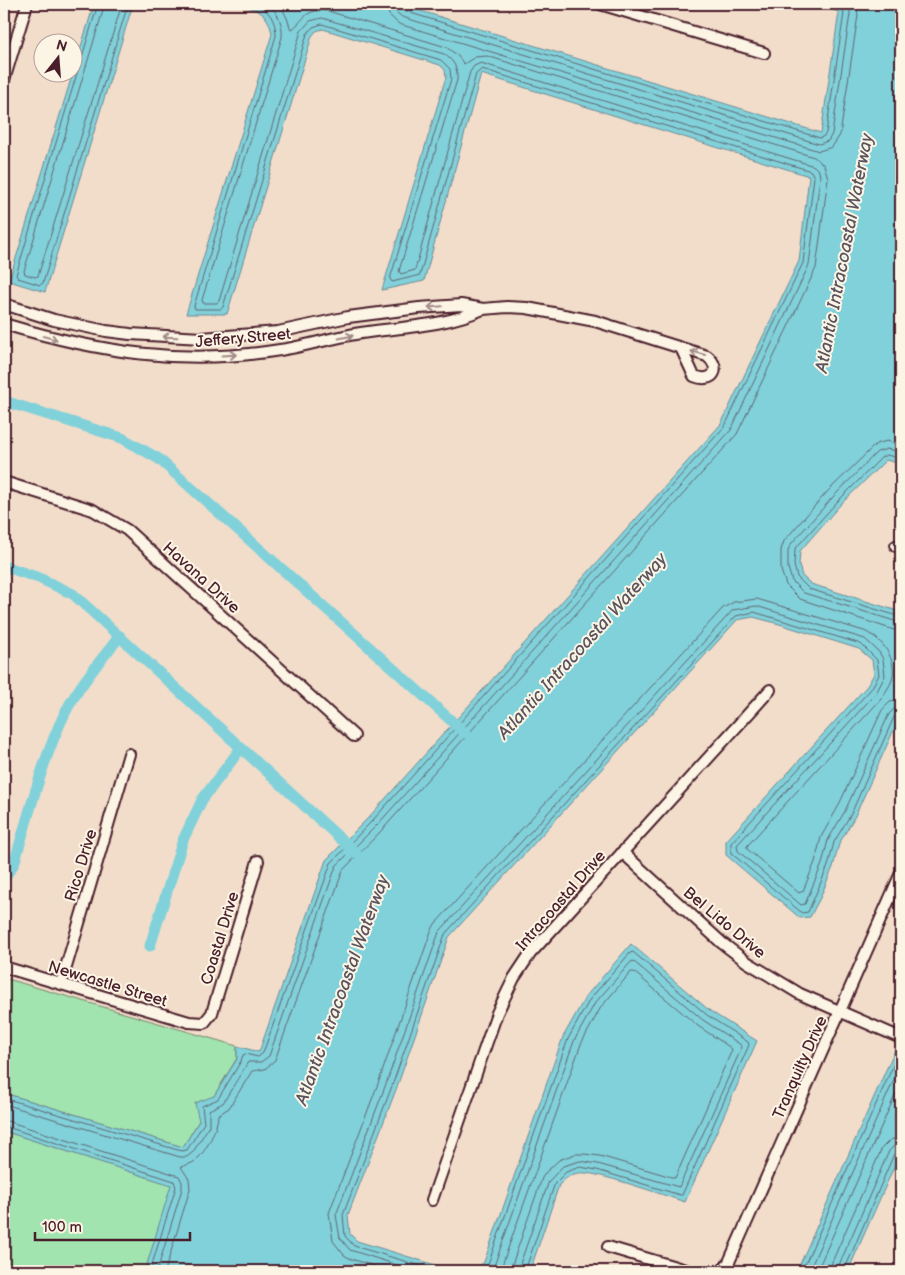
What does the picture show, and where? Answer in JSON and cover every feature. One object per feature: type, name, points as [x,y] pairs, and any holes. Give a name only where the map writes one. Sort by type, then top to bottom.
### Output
[{"type":"street","points":[[4,80],[27,4]]},
{"type":"street","points":[[600,4],[764,53]]},
{"type":"street","name":"Jeffery Street","points":[[4,304],[54,320],[106,331],[202,338],[278,332],[380,312],[462,305],[484,309],[527,308],[604,324],[681,348]]},
{"type":"street","name":"Jeffery Street","points":[[4,324],[51,338],[103,349],[144,355],[185,357],[280,350],[360,334],[467,317],[484,309]]},
{"type":"street","points":[[103,349],[106,331]]},
{"type":"street","name":"Havana Drive","points":[[4,482],[93,510],[127,530],[354,736]]},
{"type":"street","name":"Intracoastal Drive","points":[[432,1200],[497,1013],[530,954],[770,690]]},
{"type":"street","name":"Rico Drive","points":[[60,984],[129,754]]},
{"type":"street","name":"Bel Lido Drive","points":[[622,852],[722,943],[747,962],[800,994],[901,1037]]},
{"type":"street","name":"Coastal Drive","points":[[204,1023],[212,1013],[258,861]]},
{"type":"street","name":"Tranquilty Drive","points":[[722,1271],[729,1262],[901,873]]},
{"type":"street","name":"Newcastle Street","points":[[4,967],[189,1022],[204,1023]]},
{"type":"street","points":[[608,1247],[689,1271]]},
{"type":"green space","points":[[4,978],[237,1046],[237,1058],[183,1147],[4,1093]]},
{"type":"green space","points":[[4,1131],[172,1185],[145,1271],[4,1271]]},
{"type":"water","points":[[94,4],[133,4],[45,292],[9,281],[70,82],[82,82],[82,43]]},
{"type":"water","name":"Atlantic Intracoastal Waterway","points":[[237,4],[398,4],[821,133],[839,12],[812,4],[901,4],[901,464],[886,460],[840,505],[800,551],[799,565],[802,576],[811,584],[901,612],[901,714],[855,816],[839,844],[833,867],[820,898],[810,917],[800,918],[726,855],[726,841],[867,686],[874,674],[872,660],[859,649],[776,623],[753,617],[737,620],[449,937],[397,1087],[348,1215],[350,1234],[357,1241],[455,1271],[145,1271],[171,1185],[4,1131],[4,1093],[183,1147],[199,1121],[195,1103],[214,1096],[237,1059],[237,1046],[259,1052],[326,860],[369,817],[721,424],[799,261],[809,176],[481,74],[424,281],[382,290],[446,77],[445,70],[440,65],[323,29],[316,31],[312,36],[227,314],[186,314],[272,34],[268,20],[264,16],[256,10]]},
{"type":"water","points":[[631,944],[710,1011],[757,1041],[685,1202],[599,1175],[587,1173],[573,1174],[559,1185],[530,1271],[470,1271],[475,1270],[484,1262],[563,1037],[586,996]]},
{"type":"water","points":[[901,1036],[901,1151],[848,1271],[797,1271]]},
{"type":"waterway","points":[[4,401],[122,438],[159,459],[465,733]]},
{"type":"waterway","points":[[4,566],[39,578],[73,594],[356,853]]},
{"type":"waterway","points":[[4,878],[14,864],[43,766],[66,711],[84,682],[120,636]]},
{"type":"waterway","points":[[150,946],[183,840],[202,800],[241,748]]}]
